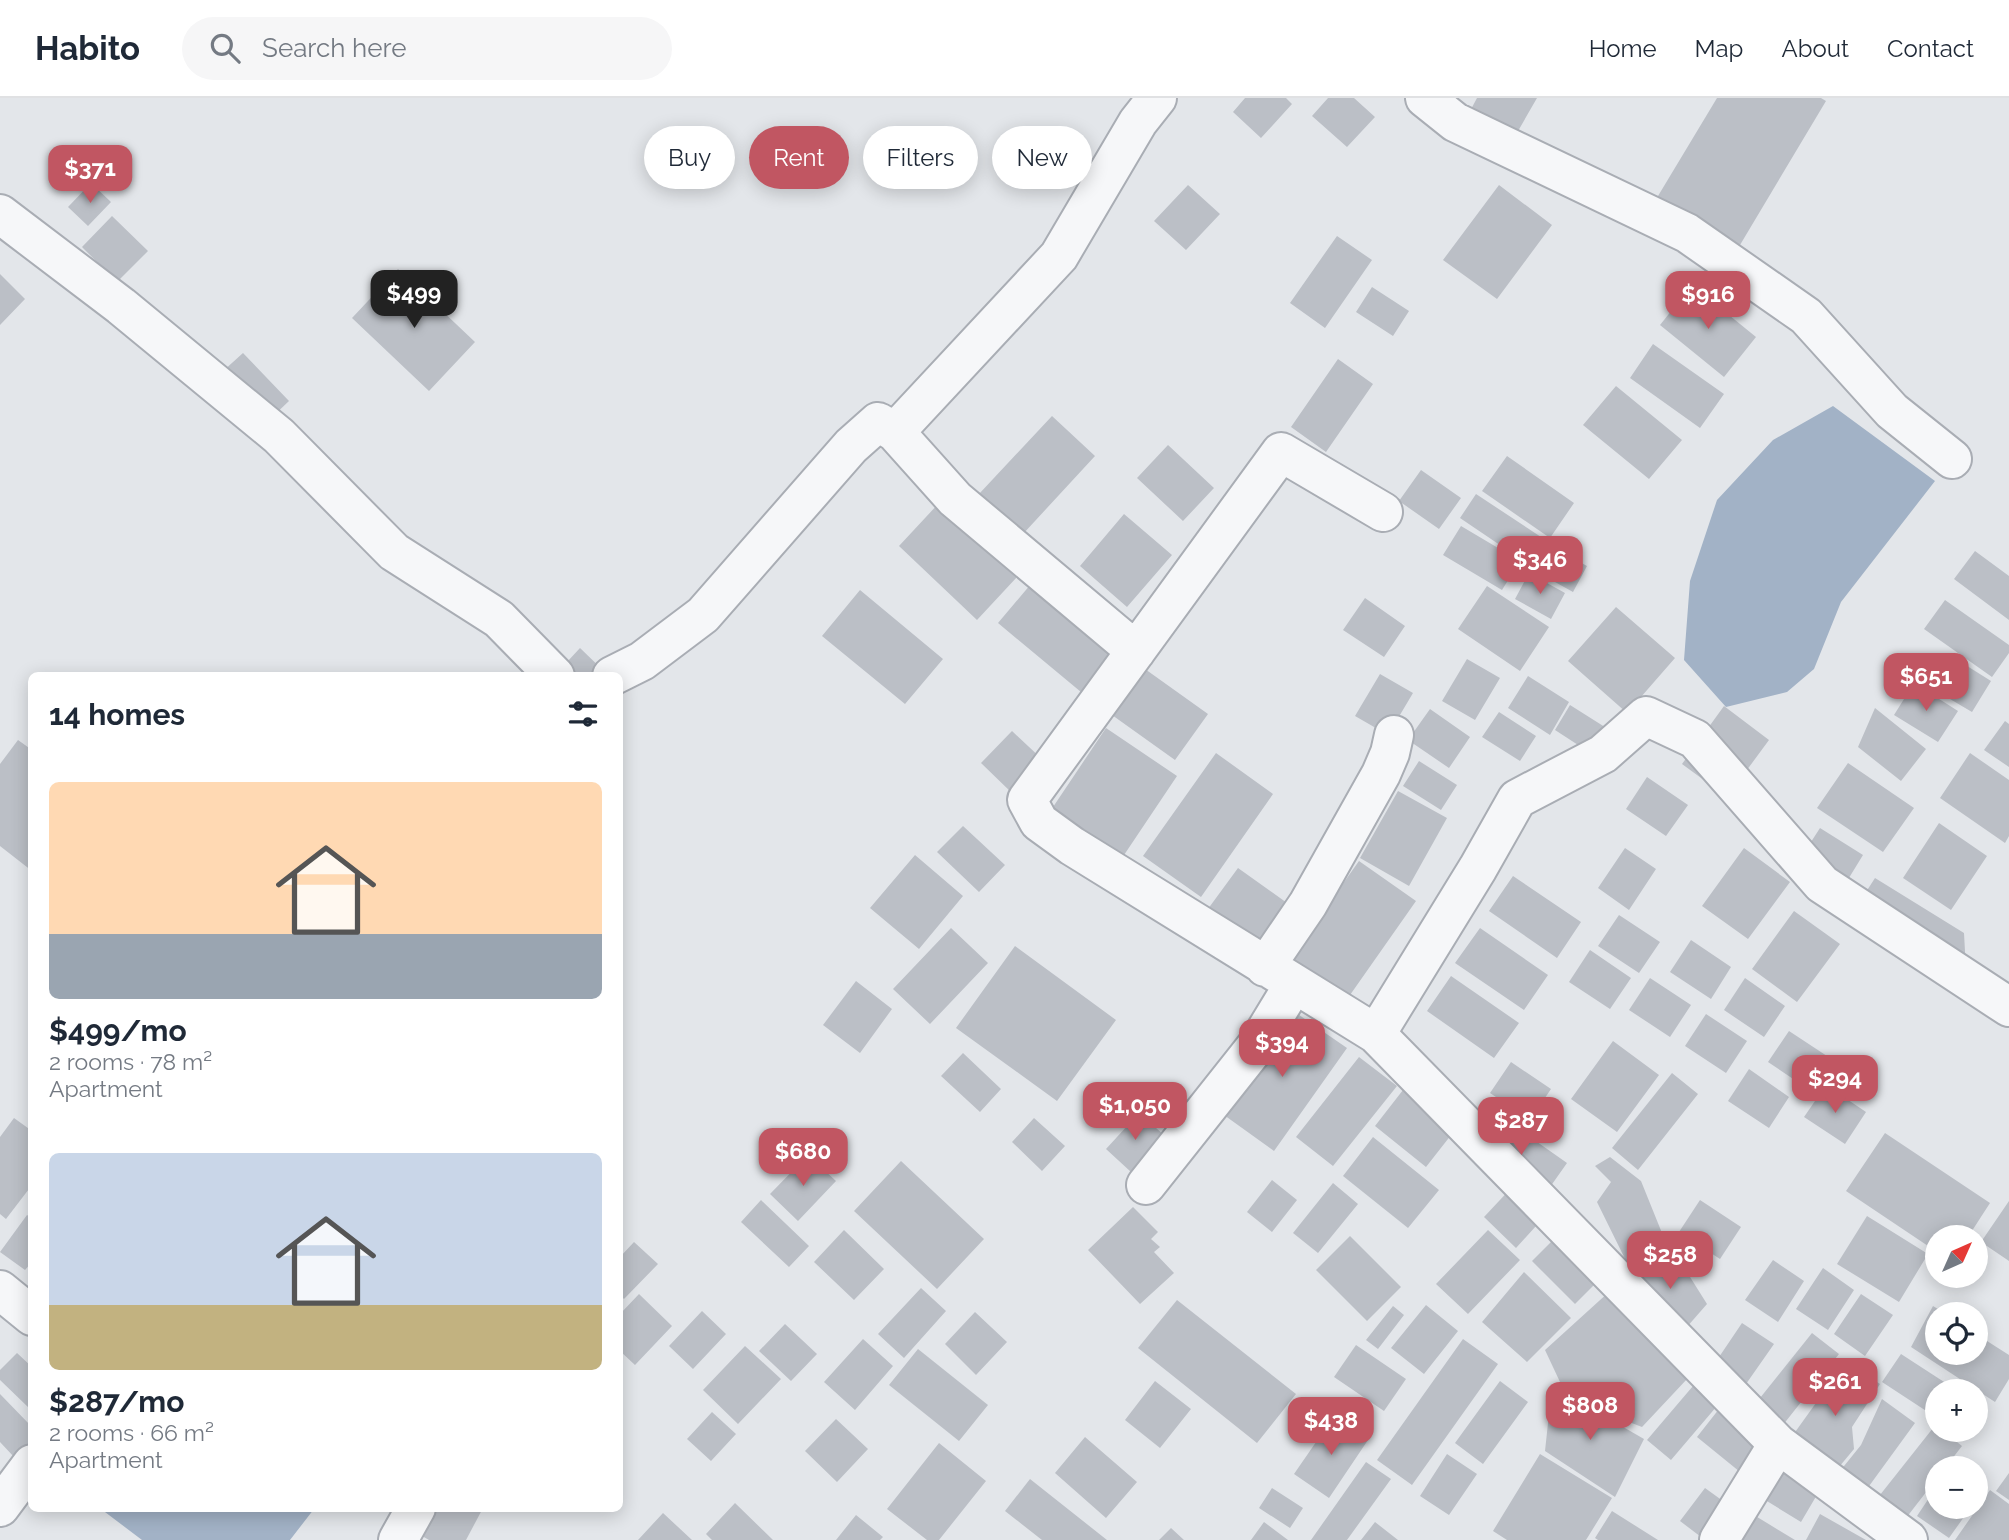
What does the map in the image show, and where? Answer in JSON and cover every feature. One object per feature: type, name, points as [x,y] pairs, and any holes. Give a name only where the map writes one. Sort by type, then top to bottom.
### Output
[{"type":"street","points":[[895,432],[1059,256],[1138,122],[1157,98]]},
{"type":"street","points":[[1424,98],[1455,122],[1687,233],[1806,316],[1892,411],[1952,459]]},
{"type":"street","points":[[0,214],[121,306],[279,436],[394,552],[499,619],[551,672]]},
{"type":"street","points":[[620,672],[642,661],[703,615],[851,446],[878,422],[895,432],[955,499],[1136,651]]},
{"type":"street","points":[[1383,512],[1281,452],[1027,800],[1039,822],[1072,846],[1376,1034],[1778,1444],[1908,1540]]},
{"type":"street","points":[[1376,1034],[1517,799],[1603,754],[1646,716],[1695,739],[1822,884],[2009,1007]]},
{"type":"street","points":[[1146,1185],[1257,1045],[1280,975],[1308,904],[1381,774],[1394,735]]},
{"type":"street","points":[[0,1290],[28,1313]]},
{"type":"street","points":[[1719,1540],[1778,1444]]},
{"type":"street","points":[[0,1507],[28,1469]]},
{"type":"street","points":[[398,1540],[414,1512]]},
{"type":"water","points":[[1833,406],[1935,481],[1841,602],[1814,669],[1787,692],[1726,707],[1684,660],[1690,581],[1717,500],[1773,440]]},
{"type":"water","points":[[105,1512],[312,1512],[290,1540],[142,1540]]},
{"type":"building","points":[[1245,98],[1286,98],[1292,104],[1261,138],[1233,112]]},
{"type":"building","points":[[1328,98],[1354,98],[1375,117],[1347,147],[1312,116]]},
{"type":"building","points":[[1477,98],[1537,98],[1514,138],[1469,113]]},
{"type":"building","points":[[1717,98],[1821,98],[1826,101],[1737,250],[1655,201]]},
{"type":"building","points":[[91,183],[111,202],[88,226],[68,207]]},
{"type":"building","points":[[1188,185],[1220,214],[1186,250],[1154,221]]},
{"type":"building","points":[[1499,185],[1552,225],[1497,299],[1443,260]]},
{"type":"building","points":[[112,216],[148,251],[117,282],[82,247]]},
{"type":"building","points":[[1337,236],[1372,260],[1325,328],[1290,303]]},
{"type":"building","points":[[398,269],[475,342],[429,391],[352,318]]},
{"type":"building","points":[[0,274],[25,299],[0,325]]},
{"type":"building","points":[[1692,285],[1756,337],[1724,377],[1660,325]]},
{"type":"building","points":[[1372,287],[1409,311],[1393,336],[1356,312]]},
{"type":"building","points":[[1653,344],[1724,394],[1700,428],[1630,378]]},
{"type":"building","points":[[243,353],[289,401],[268,421],[222,372]]},
{"type":"building","points":[[1338,359],[1373,384],[1326,452],[1291,427]]},
{"type":"building","points":[[1616,386],[1682,440],[1649,479],[1583,425]]},
{"type":"building","points":[[1052,416],[1095,456],[1023,534],[979,494]]},
{"type":"building","points":[[1168,445],[1214,488],[1183,521],[1137,478]]},
{"type":"building","points":[[1507,456],[1574,503],[1550,538],[1482,491]]},
{"type":"building","points":[[1421,470],[1461,498],[1439,529],[1399,501]]},
{"type":"building","points":[[1476,494],[1541,537],[1525,562],[1460,518]]},
{"type":"building","points":[[939,503],[1017,577],[977,620],[899,546]]},
{"type":"building","points":[[1124,514],[1172,555],[1127,607],[1080,566]]},
{"type":"building","points":[[1461,526],[1520,561],[1502,590],[1443,555]]},
{"type":"building","points":[[1551,546],[1587,566],[1573,592],[1537,572]]},
{"type":"building","points":[[1975,551],[2009,576],[2009,620],[1954,579]]},
{"type":"building","points":[[1529,573],[1565,593],[1551,619],[1515,599]]},
{"type":"building","points":[[1036,578],[1118,647],[1081,692],[998,623]]},
{"type":"building","points":[[1487,586],[1549,627],[1520,671],[1458,629]]},
{"type":"building","points":[[860,590],[943,659],[905,704],[822,636]]},
{"type":"building","points":[[1365,598],[1405,626],[1384,657],[1343,630]]},
{"type":"building","points":[[1945,600],[2009,645],[2009,653],[1992,677],[1924,629]]},
{"type":"building","points":[[1616,607],[1675,658],[1627,713],[1568,661]]},
{"type":"building","points":[[580,648],[605,672],[558,672]]},
{"type":"building","points":[[1948,654],[1991,681],[1972,712],[1928,686]]},
{"type":"building","points":[[1467,659],[1500,678],[1475,720],[1442,701]]},
{"type":"building","points":[[1145,669],[1208,714],[1175,760],[1112,715]]},
{"type":"building","points":[[1380,674],[1413,693],[1388,735],[1355,716]]},
{"type":"building","points":[[1528,676],[1569,702],[1550,735],[1508,708]]},
{"type":"building","points":[[1914,683],[1958,711],[1938,742],[1894,715]]},
{"type":"building","points":[[1570,705],[1608,729],[1592,754],[1555,730]]},
{"type":"building","points":[[1724,706],[1769,740],[1727,797],[1682,764]]},
{"type":"building","points":[[1875,708],[1926,749],[1901,781],[1858,747]]},
{"type":"building","points":[[1430,709],[1470,737],[1449,768],[1408,740]]},
{"type":"building","points":[[1499,712],[1536,736],[1520,761],[1482,737]]},
{"type":"building","points":[[2005,721],[2009,724],[2009,767],[1984,750]]},
{"type":"building","points":[[1106,728],[1177,776],[1120,861],[1049,813]]},
{"type":"building","points":[[1012,731],[1044,761],[1013,794],[981,763]]},
{"type":"building","points":[[18,740],[28,747],[28,868],[0,846],[0,764]]},
{"type":"building","points":[[1216,753],[1273,794],[1201,897],[1143,856]]},
{"type":"building","points":[[1970,753],[2009,780],[2009,836],[2005,843],[1940,798]]},
{"type":"building","points":[[1419,761],[1457,785],[1441,810],[1403,786]]},
{"type":"building","points":[[1848,763],[1914,808],[1883,852],[1817,808]]},
{"type":"building","points":[[1647,777],[1688,805],[1666,836],[1626,809]]},
{"type":"building","points":[[1398,791],[1447,818],[1409,886],[1360,858]]},
{"type":"building","points":[[1939,823],[1987,856],[1951,910],[1903,878]]},
{"type":"building","points":[[963,826],[1005,865],[979,892],[937,852]]},
{"type":"building","points":[[1820,828],[1863,855],[1844,886],[1800,859]]},
{"type":"building","points":[[1625,848],[1656,869],[1629,910],[1598,888]]},
{"type":"building","points":[[1744,848],[1790,882],[1748,939],[1702,906]]},
{"type":"building","points":[[915,855],[963,896],[919,949],[870,908]]},
{"type":"building","points":[[1359,861],[1416,901],[1343,1005],[1286,964]]},
{"type":"building","points":[[1238,868],[1301,913],[1268,959],[1205,913]]},
{"type":"building","points":[[1513,876],[1581,922],[1557,958],[1489,911]]},
{"type":"building","points":[[1875,878],[1964,933],[1966,970],[1848,920]]},
{"type":"building","points":[[1794,911],[1840,944],[1797,1002],[1752,969]]},
{"type":"building","points":[[1619,915],[1660,942],[1639,973],[1598,946]]},
{"type":"building","points":[[951,928],[988,963],[930,1024],[893,989]]},
{"type":"building","points":[[1480,928],[1548,975],[1524,1010],[1455,963]]},
{"type":"building","points":[[1691,940],[1731,967],[1711,999],[1670,972]]},
{"type":"building","points":[[1015,946],[1116,1020],[1057,1101],[956,1028]]},
{"type":"building","points":[[1590,950],[1631,978],[1610,1009],[1569,982]]},
{"type":"building","points":[[1451,976],[1519,1023],[1494,1058],[1427,1011]]},
{"type":"building","points":[[1650,978],[1691,1005],[1670,1037],[1629,1010]]},
{"type":"building","points":[[1745,978],[1785,1006],[1764,1037],[1724,1010]]},
{"type":"building","points":[[856,981],[892,1009],[860,1053],[823,1025]]},
{"type":"building","points":[[1289,1008],[1347,1048],[1274,1151],[1217,1110]]},
{"type":"building","points":[[1706,1014],[1747,1041],[1726,1073],[1685,1046]]},
{"type":"building","points":[[1789,1031],[1830,1058],[1808,1089],[1768,1062]]},
{"type":"building","points":[[1613,1041],[1659,1075],[1617,1132],[1571,1099]]},
{"type":"building","points":[[963,1053],[1001,1089],[980,1112],[941,1076]]},
{"type":"building","points":[[1359,1057],[1397,1086],[1333,1166],[1296,1137]]},
{"type":"building","points":[[1511,1062],[1551,1089],[1530,1120],[1490,1093]]},
{"type":"building","points":[[1749,1069],[1789,1097],[1769,1128],[1728,1101]]},
{"type":"building","points":[[1672,1073],[1698,1094],[1638,1170],[1612,1148]]},
{"type":"building","points":[[1826,1085],[1866,1112],[1845,1144],[1804,1117]]},
{"type":"building","points":[[1403,1090],[1455,1130],[1426,1167],[1375,1126]]},
{"type":"building","points":[[1139,1113],[1164,1135],[1131,1172],[1106,1149]]},
{"type":"building","points":[[1500,1116],[1567,1163],[1543,1197],[1475,1151]]},
{"type":"building","points":[[14,1118],[28,1128],[28,1190],[6,1219],[0,1214],[0,1137]]},
{"type":"building","points":[[1034,1118],[1065,1146],[1042,1171],[1012,1142]]},
{"type":"building","points":[[1885,1133],[1990,1203],[1976,1225],[1925,1225],[1925,1244],[1846,1191]]},
{"type":"building","points":[[1373,1137],[1439,1190],[1408,1228],[1343,1176]]},
{"type":"building","points":[[808,1155],[836,1181],[798,1221],[770,1194]]},
{"type":"building","points":[[1610,1157],[1641,1181],[1664,1238],[1631,1271],[1597,1202],[1611,1182],[1595,1166]]},
{"type":"building","points":[[901,1161],[984,1239],[937,1289],[854,1211]]},
{"type":"building","points":[[1272,1180],[1297,1200],[1272,1232],[1247,1212]]},
{"type":"building","points":[[1333,1183],[1358,1204],[1318,1253],[1293,1233]]},
{"type":"building","points":[[1514,1185],[1546,1215],[1516,1248],[1484,1217]]},
{"type":"building","points":[[761,1200],[809,1246],[789,1267],[741,1222]]},
{"type":"building","points":[[1700,1200],[1741,1227],[1720,1259],[1679,1232]]},
{"type":"building","points":[[2009,1201],[2009,1261],[1988,1247],[1988,1232]]},
{"type":"building","points":[[1133,1207],[1158,1232],[1151,1239],[1160,1247],[1154,1252],[1174,1273],[1140,1304],[1088,1250]]},
{"type":"building","points":[[28,1216],[28,1267],[25,1270],[0,1252]]},
{"type":"building","points":[[1867,1216],[1925,1252],[1925,1259],[1899,1302],[1837,1264]]},
{"type":"building","points":[[844,1230],[884,1269],[854,1300],[814,1262]]},
{"type":"building","points":[[1488,1230],[1520,1260],[1468,1314],[1436,1284]]},
{"type":"building","points":[[1559,1234],[1602,1277],[1575,1304],[1532,1261]]},
{"type":"building","points":[[1350,1236],[1401,1287],[1367,1321],[1316,1270]]},
{"type":"building","points":[[634,1242],[658,1264],[624,1299],[623,1298],[623,1254]]},
{"type":"building","points":[[1670,1245],[1707,1304],[1679,1336],[1630,1286]]},
{"type":"building","points":[[1773,1260],[1804,1281],[1778,1322],[1745,1300]]},
{"type":"building","points":[[1823,1268],[1854,1290],[1828,1330],[1796,1309]]},
{"type":"building","points":[[1524,1272],[1571,1318],[1527,1362],[1482,1322]]},
{"type":"building","points":[[921,1288],[946,1311],[904,1358],[878,1334]]},
{"type":"building","points":[[1610,1291],[1688,1378],[1642,1427],[1611,1415],[1560,1382],[1545,1350]]},
{"type":"building","points":[[639,1294],[672,1326],[635,1365],[623,1354],[623,1311]]},
{"type":"building","points":[[1861,1294],[1893,1315],[1865,1356],[1834,1334]]},
{"type":"building","points":[[1177,1300],[1296,1394],[1257,1443],[1138,1348]]},
{"type":"building","points":[[1426,1305],[1458,1331],[1424,1374],[1391,1348]]},
{"type":"building","points":[[1393,1306],[1404,1315],[1378,1349],[1366,1340]]},
{"type":"building","points":[[702,1311],[726,1334],[693,1369],[669,1346]]},
{"type":"building","points":[[975,1312],[1007,1342],[976,1375],[945,1344]]},
{"type":"building","points":[[1925,1321],[1925,1356],[1911,1347]]},
{"type":"building","points":[[1742,1323],[1774,1344],[1746,1384],[1715,1363]]},
{"type":"building","points":[[785,1324],[817,1354],[791,1381],[759,1351]]},
{"type":"building","points":[[1812,1333],[1839,1354],[1779,1430],[1752,1408]]},
{"type":"building","points":[[863,1339],[893,1366],[855,1410],[824,1382]]},
{"type":"building","points":[[1463,1339],[1498,1364],[1412,1485],[1377,1460]]},
{"type":"building","points":[[1988,1342],[2009,1355],[2009,1379],[1995,1402],[1988,1397],[1988,1379],[1960,1379],[1938,1365],[1988,1365]]},
{"type":"building","points":[[1356,1345],[1406,1379],[1384,1411],[1334,1377]]},
{"type":"building","points":[[745,1346],[781,1379],[738,1424],[703,1390]]},
{"type":"building","points":[[918,1349],[988,1405],[959,1441],[889,1385]]},
{"type":"building","points":[[17,1353],[28,1363],[28,1407],[0,1380],[0,1370]]},
{"type":"building","points":[[1901,1354],[1940,1379],[1925,1379],[1925,1410],[1882,1382]]},
{"type":"building","points":[[1846,1361],[1880,1384],[1852,1427],[1854,1449],[1834,1473],[1788,1442]]},
{"type":"building","points":[[1155,1381],[1191,1409],[1160,1448],[1125,1420]]},
{"type":"building","points":[[1500,1381],[1528,1402],[1483,1464],[1455,1443]]},
{"type":"building","points":[[1552,1386],[1644,1439],[1615,1497],[1545,1451]]},
{"type":"building","points":[[1693,1386],[1717,1406],[1671,1460],[1647,1440]]},
{"type":"building","points":[[0,1394],[28,1423],[28,1444],[14,1457],[0,1442]]},
{"type":"building","points":[[1882,1399],[1915,1423],[1864,1493],[1836,1476],[1861,1445]]},
{"type":"building","points":[[1719,1409],[1768,1449],[1745,1476],[1697,1437]]},
{"type":"building","points":[[712,1412],[736,1434],[711,1461],[687,1439]]},
{"type":"building","points":[[1334,1416],[1368,1440],[1329,1498],[1294,1474]]},
{"type":"building","points":[[836,1419],[868,1449],[837,1482],[805,1451]]},
{"type":"building","points":[[1085,1437],[1137,1482],[1106,1518],[1055,1473]]},
{"type":"building","points":[[1925,1438],[1925,1442],[1957,1442],[1962,1446],[1954,1456],[1925,1456],[1925,1494],[1903,1522],[1876,1500]]},
{"type":"building","points":[[939,1443],[986,1481],[939,1540],[927,1540],[887,1509]]},
{"type":"building","points":[[1447,1454],[1477,1474],[1449,1515],[1420,1496]]},
{"type":"building","points":[[1540,1454],[1612,1498],[1586,1540],[1507,1540],[1493,1531]]},
{"type":"building","points":[[1780,1456],[1821,1488],[1801,1522],[1757,1495]]},
{"type":"building","points":[[1366,1462],[1391,1479],[1347,1540],[1311,1540]]},
{"type":"building","points":[[2009,1473],[2009,1500],[1996,1491]]},
{"type":"building","points":[[1030,1479],[1107,1540],[1042,1540],[1005,1511]]},
{"type":"building","points":[[1272,1488],[1303,1508],[1290,1528],[1259,1508]]},
{"type":"building","points":[[1705,1488],[1734,1509],[1705,1540],[1680,1521]]},
{"type":"building","points":[[1990,1490],[2009,1504],[2009,1540],[1955,1540],[1970,1519],[1988,1519]]},
{"type":"building","points":[[735,1503],[773,1540],[712,1540],[706,1534]]},
{"type":"building","points":[[1925,1504],[1925,1519],[1962,1519],[1949,1538],[1917,1516]]},
{"type":"building","points":[[1744,1509],[1795,1540],[1726,1540]]},
{"type":"building","points":[[1612,1511],[1658,1540],[1598,1540],[1595,1538]]},
{"type":"building","points":[[429,1512],[481,1512],[466,1540],[429,1540],[417,1533]]},
{"type":"building","points":[[663,1513],[692,1540],[638,1540]]},
{"type":"building","points":[[1820,1514],[1866,1540],[1806,1540]]},
{"type":"building","points":[[856,1515],[883,1537],[880,1540],[836,1540]]},
{"type":"building","points":[[1264,1522],[1288,1540],[1251,1540]]},
{"type":"building","points":[[1375,1522],[1398,1540],[1361,1540]]},
{"type":"building","points":[[1171,1528],[1184,1540],[1159,1540]]}]
